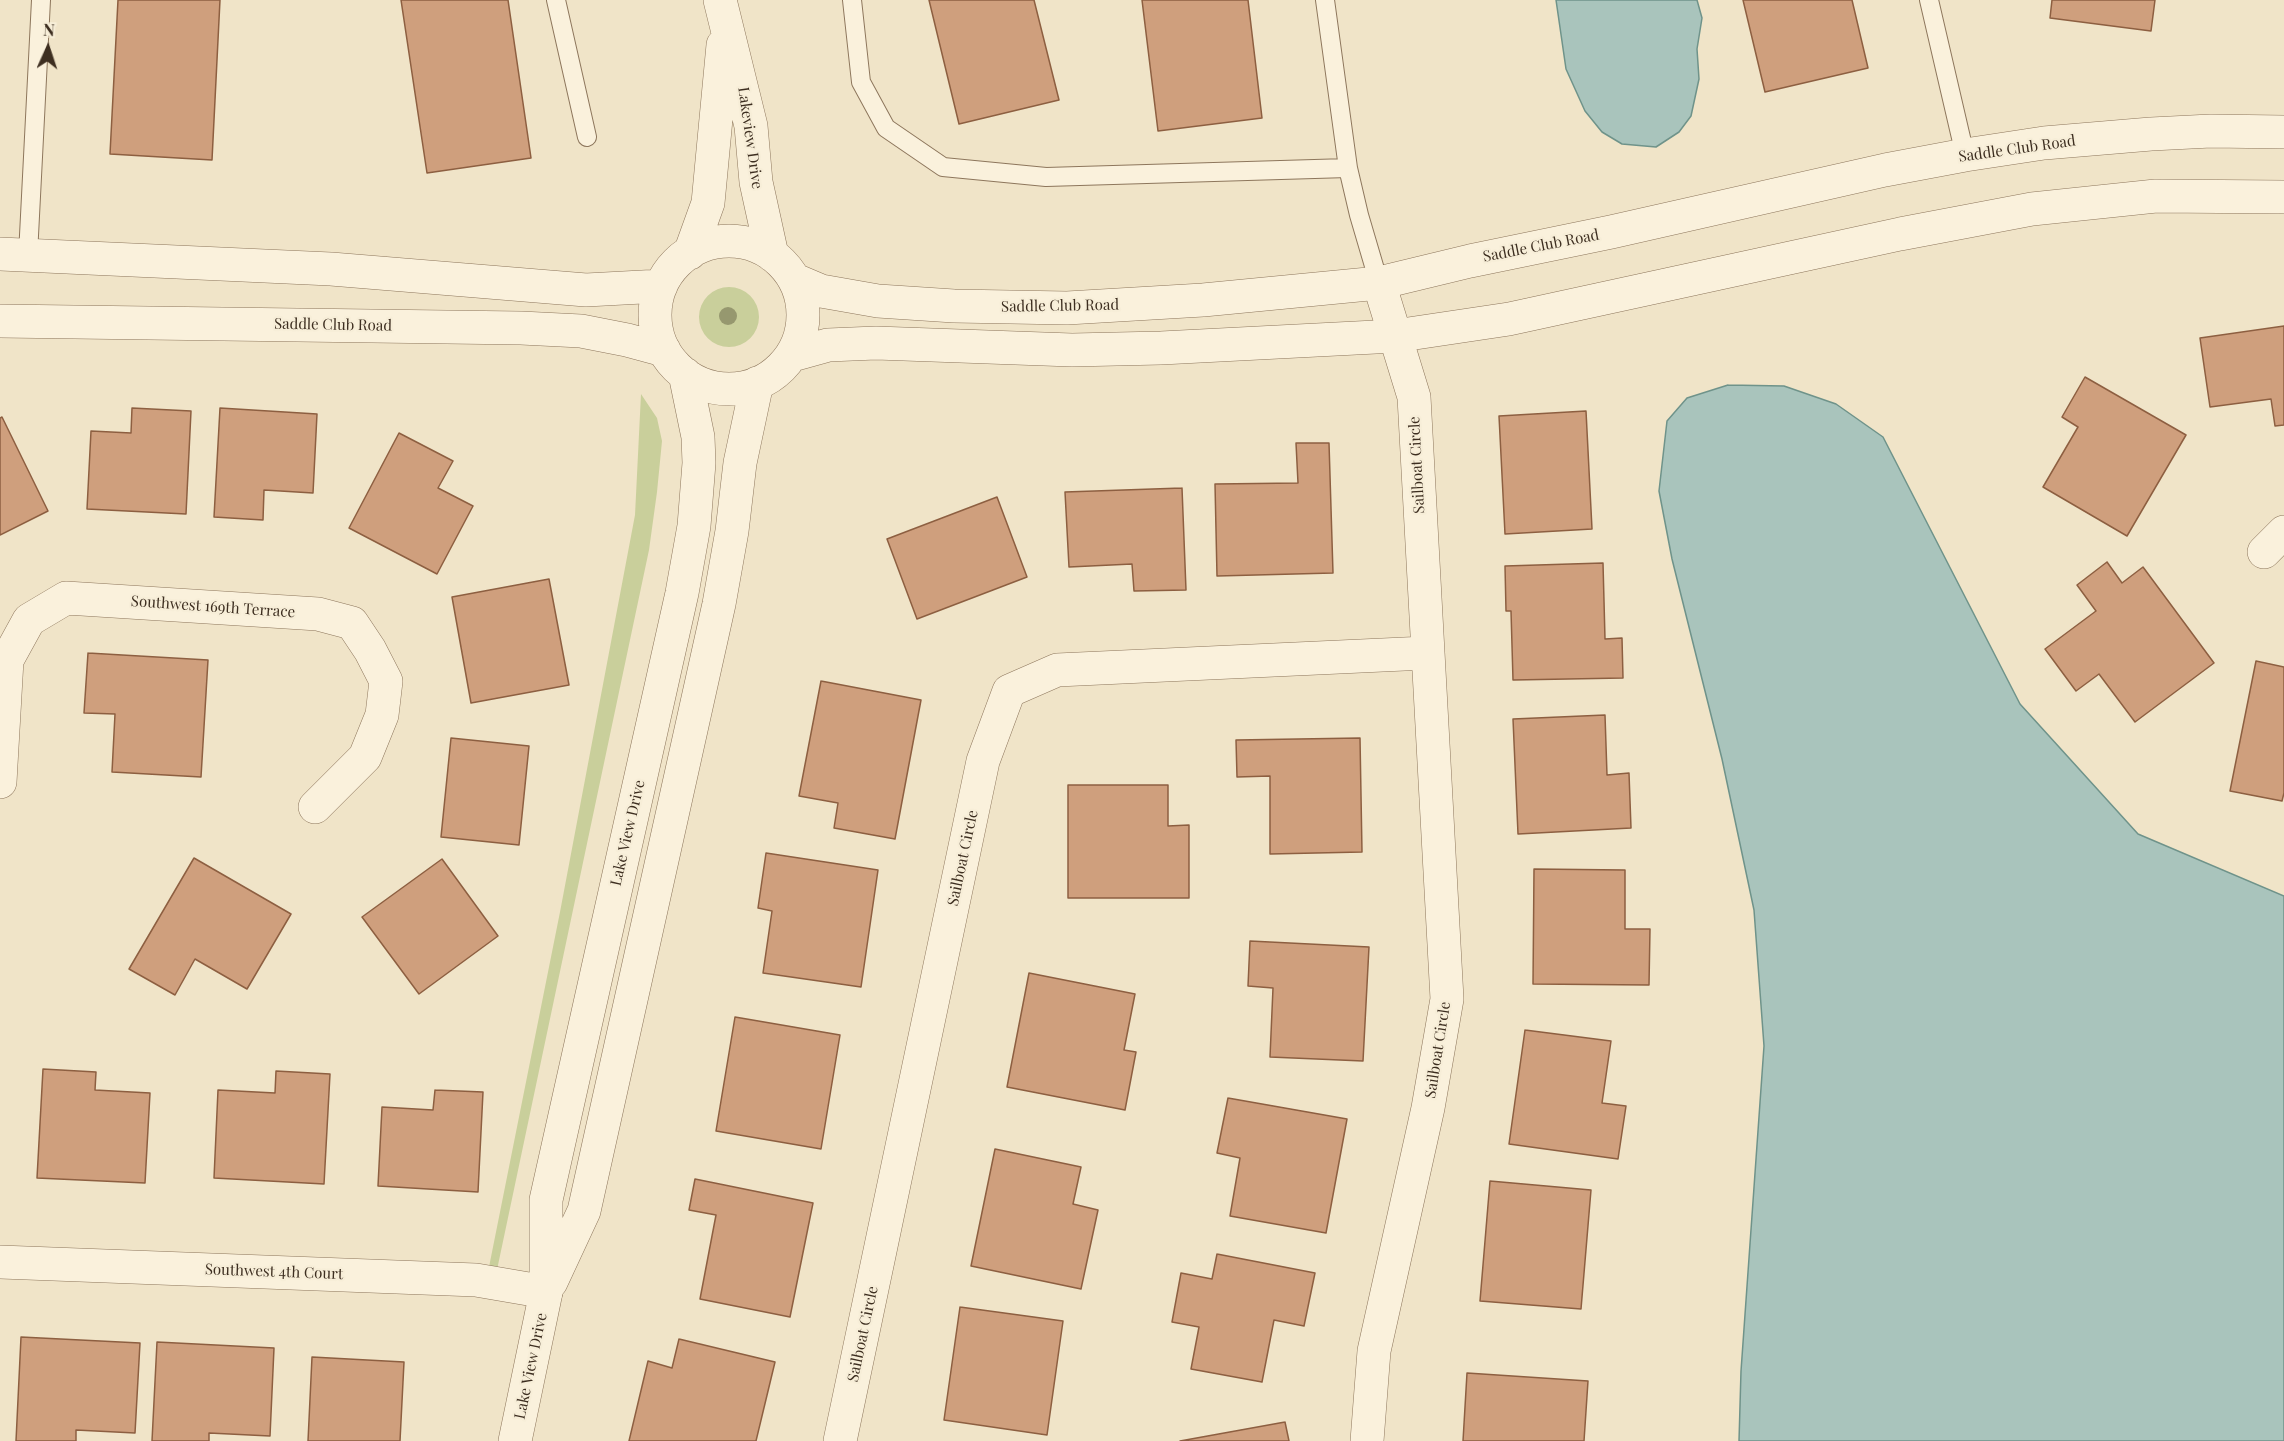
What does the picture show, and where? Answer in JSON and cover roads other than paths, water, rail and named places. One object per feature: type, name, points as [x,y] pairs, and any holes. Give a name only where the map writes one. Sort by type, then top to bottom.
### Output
[{"type":"street","name":"Lakeview Drive","points":[[690,253],[708,203],[722,11]]},
{"type":"street","name":"Lakeview Drive","points":[[722,11],[740,74],[751,126],[756,182],[772,255]]},
{"type":"street","name":"Saddle Club Road","points":[[795,280],[821,291],[878,301],[954,306],[1067,308],[1203,300],[1379,283],[1885,170],[1965,155],[2044,143],[2151,134],[2211,131],[2284,132]]},
{"type":"street","points":[[792,355],[828,345],[876,343],[1072,350],[1161,348],[1395,336],[1509,320],[1900,234],[2032,209],[2156,196],[2284,197]]},
{"type":"street","points":[[717,242],[746,243],[772,255],[785,266],[795,280],[803,305],[802,331],[792,355],[783,366],[757,383],[732,389],[707,386],[674,362],[656,329],[655,307],[661,286],[671,269],[690,253],[717,242]]},
{"type":"street","points":[[14,255],[331,269],[586,290],[661,286]]},
{"type":"street","name":"Sailboat Circle","points":[[1366,1441],[1374,1351],[1428,1108],[1447,999],[1426,653],[1414,397],[1379,283]]},
{"type":"street","name":"Saddle Club Road","points":[[0,321],[521,328],[581,331],[627,340],[674,362]]},
{"type":"street","name":"Lake View Drive","points":[[515,1441],[546,1292],[546,1200],[679,604],[694,526],[699,463],[698,436],[674,362]]},
{"type":"street","name":"Lake View Drive","points":[[546,1292],[584,1211],[719,604],[732,531],[740,463],[757,383]]},
{"type":"street","name":"Southwest 169th Terrace","points":[[0,782],[7,660],[28,620],[66,598],[318,614],[352,623],[370,650],[386,681],[382,715],[365,757],[315,807]]},
{"type":"street","name":"Sailboat Circle","points":[[840,1441],[983,761],[1009,691],[1057,670],[1426,653]]},
{"type":"street","name":"Southwest 4th Court","points":[[0,1262],[476,1280],[546,1292]]},
{"type":"lane","points":[[14,255],[41,0]]},
{"type":"lane","points":[[556,0],[587,137]]},
{"type":"lane","points":[[852,0],[861,82],[886,128],[943,168],[1047,177],[1348,168]]},
{"type":"lane","points":[[1325,0],[1348,168],[1379,283]]},
{"type":"lane","points":[[1929,0],[1965,155]]},
{"type":"water","points":[[1556,0],[1697,0],[1702,18],[1697,49],[1699,79],[1691,116],[1679,132],[1656,147],[1622,144],[1602,132],[1585,111],[1566,69]]},
{"type":"water","points":[[1728,385],[1784,386],[1836,404],[1883,437],[2020,704],[2138,834],[2284,896],[2284,1441],[1739,1441],[1741,1371],[1764,1046],[1754,910],[1722,759],[1672,559],[1659,491],[1667,421],[1687,398]]}]
